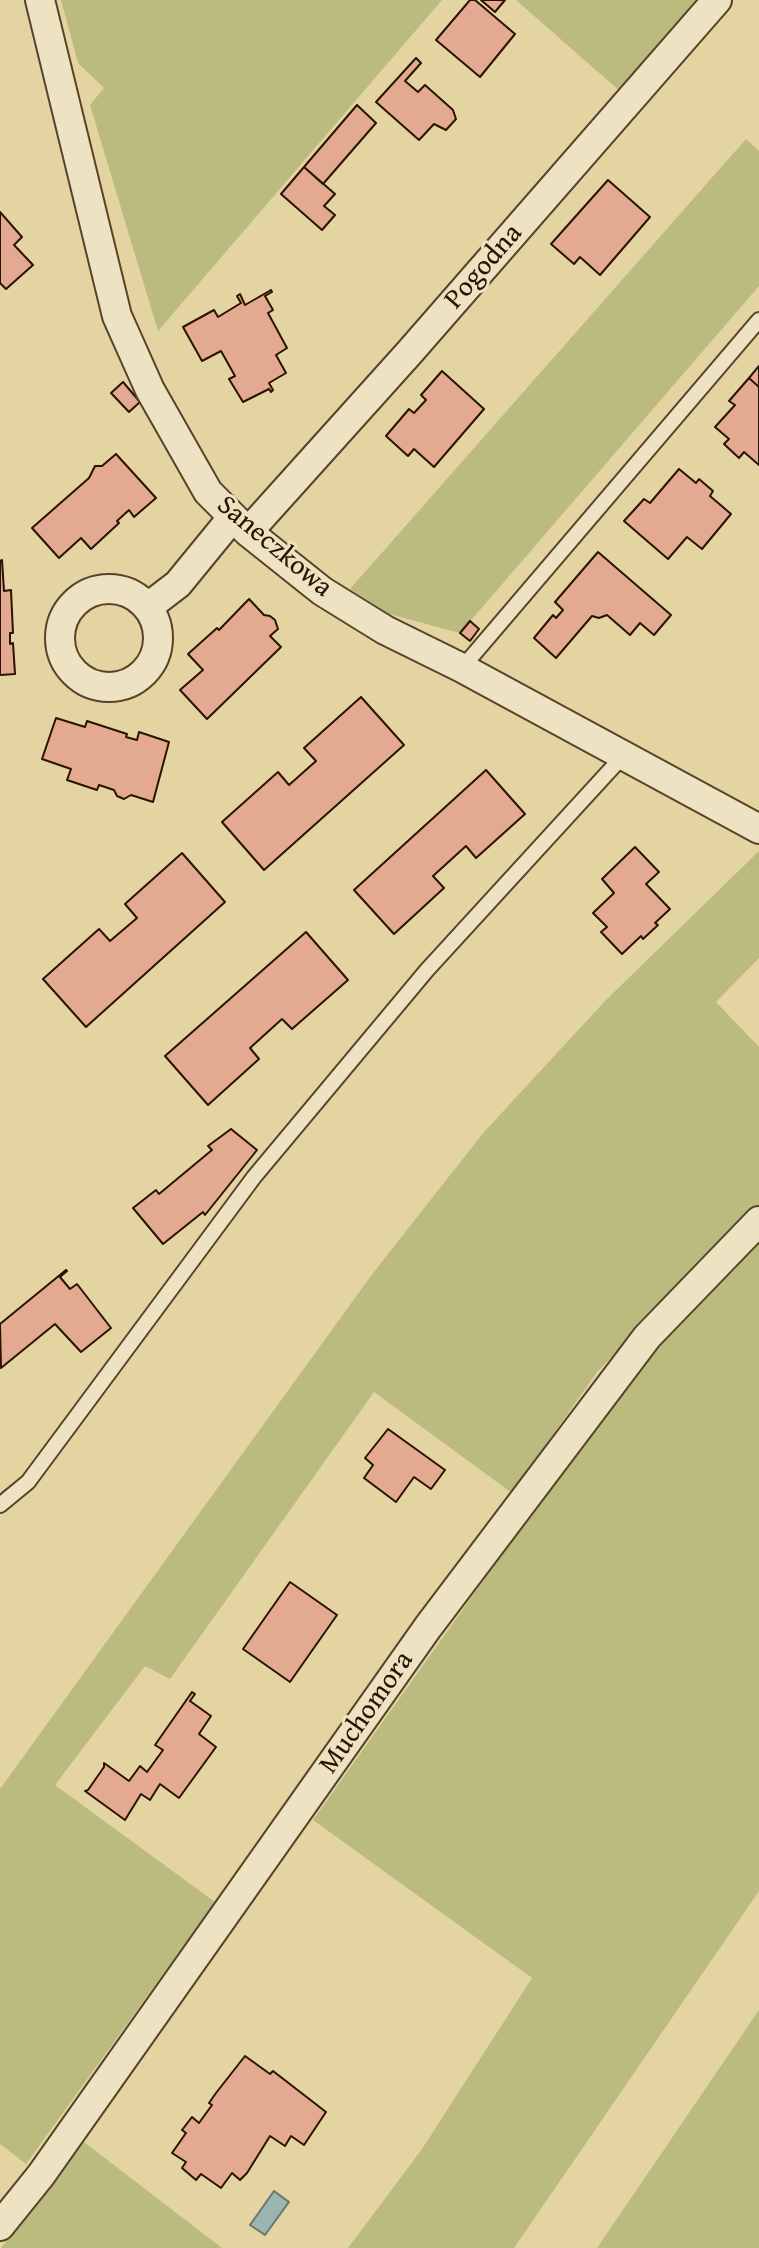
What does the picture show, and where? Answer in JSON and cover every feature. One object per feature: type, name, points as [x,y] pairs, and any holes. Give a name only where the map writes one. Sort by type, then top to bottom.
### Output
[{"type":"street","name":"Saneczkowa","points":[[40,0],[117,316],[150,390],[208,492],[240,525],[322,591],[385,630],[462,668],[759,829]]},
{"type":"street","name":"Pogodna","points":[[148,607],[178,584],[240,525],[419,341],[717,0]]},
{"type":"street","name":"Muchomora","points":[[0,2226],[41,2175],[428,1627],[638,1349],[759,1221]]},
{"type":"lane","points":[[462,668],[759,320]]},
{"type":"lane","points":[[0,1505],[28,1482],[254,1177],[427,970],[623,756]]},
{"type":"green space","points":[[61,0],[442,0],[158,331],[90,105],[104,88],[78,63]]},
{"type":"green space","points":[[516,0],[705,0],[622,93]]},
{"type":"green space","points":[[746,139],[759,151],[759,286],[460,633],[389,614],[350,589]]},
{"type":"green space","points":[[759,851],[759,958],[716,1002],[759,1047],[759,1207],[597,1372],[512,1493],[374,1392],[170,1679],[145,1666],[55,1785],[215,1902],[26,2164],[0,2144],[0,1789],[373,1273],[484,1132],[605,1001]]},
{"type":"green space","points":[[759,1231],[759,1891],[514,2248],[348,2248],[422,2149],[532,1978],[313,1820],[628,1377]]},
{"type":"green space","points":[[759,2010],[759,2248],[597,2248]]},
{"type":"green space","points":[[84,2142],[222,2248],[1,2248]]},
{"type":"water","points":[[274,2191],[289,2202],[265,2235],[250,2225]]},
{"type":"building","points":[[470,0],[475,0],[515,34],[480,77],[436,40]]},
{"type":"building","points":[[481,0],[505,0],[495,12]]},
{"type":"building","points":[[416,58],[421,63],[405,81],[418,92],[425,85],[453,110],[456,119],[446,130],[434,124],[419,140],[376,102]]},
{"type":"building","points":[[357,105],[376,123],[323,184],[304,167]]},
{"type":"building","points":[[304,167],[335,194],[324,206],[335,215],[322,230],[281,194]]},
{"type":"building","points":[[608,180],[650,217],[600,275],[580,257],[574,264],[551,244]]},
{"type":"building","points":[[0,212],[22,237],[14,245],[33,265],[6,289],[0,283]]},
{"type":"building","points":[[271,290],[265,296],[273,310],[268,313],[287,348],[276,355],[286,373],[269,383],[271,392],[269,389],[243,402],[229,379],[235,376],[221,351],[202,361],[183,327],[214,310],[218,317],[241,303],[237,296],[240,294],[245,305]]},
{"type":"building","points":[[759,366],[759,387],[749,378]]},
{"type":"building","points":[[442,371],[484,409],[434,467],[414,449],[408,456],[386,436],[409,409],[414,413],[426,400],[421,395]]},
{"type":"building","points":[[749,378],[759,387],[759,465],[744,452],[739,458],[724,444],[729,439],[715,427],[735,405],[729,401]]},
{"type":"building","points":[[123,382],[140,402],[129,412],[111,393]]},
{"type":"building","points":[[116,454],[156,498],[134,517],[129,510],[91,549],[81,538],[59,558],[32,528],[89,478],[95,466],[102,466]]},
{"type":"building","points":[[679,469],[696,483],[699,479],[713,491],[710,496],[731,514],[702,549],[687,537],[668,559],[624,521],[644,499],[650,503]]},
{"type":"building","points":[[598,552],[671,615],[654,635],[640,623],[630,635],[607,615],[599,618],[592,616],[556,658],[534,638],[553,615],[556,618],[563,610],[555,602]]},
{"type":"building","points":[[0,561],[4,591],[11,590],[13,633],[10,633],[10,644],[13,643],[15,674],[0,675]]},
{"type":"building","points":[[249,599],[264,615],[275,620],[278,629],[270,636],[281,647],[207,719],[180,690],[203,670],[188,654],[217,628],[219,630]]},
{"type":"building","points":[[470,621],[479,629],[470,641],[460,633]]},
{"type":"building","points":[[361,697],[404,745],[264,870],[222,822],[278,772],[289,785],[316,761],[304,748]]},
{"type":"building","points":[[56,718],[85,727],[87,721],[137,740],[139,732],[169,742],[153,802],[131,795],[124,799],[117,796],[114,790],[99,785],[97,790],[67,780],[71,769],[42,759]]},
{"type":"building","points":[[486,770],[525,814],[476,858],[466,846],[433,876],[444,888],[394,934],[354,890]]},
{"type":"building","points":[[635,847],[659,872],[646,884],[670,909],[655,923],[658,925],[622,954],[601,932],[607,927],[593,913],[614,893],[602,879]]},
{"type":"building","points":[[182,853],[225,902],[86,1027],[43,979],[99,929],[110,941],[137,918],[125,904]]},
{"type":"building","points":[[306,932],[348,980],[292,1029],[282,1019],[250,1048],[259,1059],[208,1105],[165,1056]]},
{"type":"building","points":[[231,1129],[257,1150],[205,1215],[203,1212],[163,1244],[133,1208],[156,1190],[159,1194],[212,1150],[208,1146]]},
{"type":"building","points":[[66,1270],[60,1277],[70,1289],[77,1284],[111,1328],[81,1352],[55,1324],[1,1368],[0,1324]]},
{"type":"building","points":[[388,1429],[445,1470],[431,1489],[414,1477],[396,1502],[364,1478],[373,1465],[365,1458]]},
{"type":"building","points":[[290,1582],[337,1615],[290,1682],[243,1649]]},
{"type":"building","points":[[192,1692],[195,1694],[190,1701],[211,1716],[199,1734],[216,1747],[179,1798],[160,1784],[150,1800],[141,1794],[125,1820],[85,1791],[104,1763],[129,1781],[140,1766],[147,1772],[163,1750],[155,1745]]},
{"type":"building","points":[[245,2056],[270,2074],[273,2071],[326,2112],[304,2145],[291,2136],[285,2146],[270,2136],[247,2173],[240,2180],[232,2173],[221,2188],[201,2174],[196,2180],[182,2168],[186,2162],[172,2153],[186,2133],[182,2130],[192,2117],[199,2123],[212,2105],[209,2103]]}]
